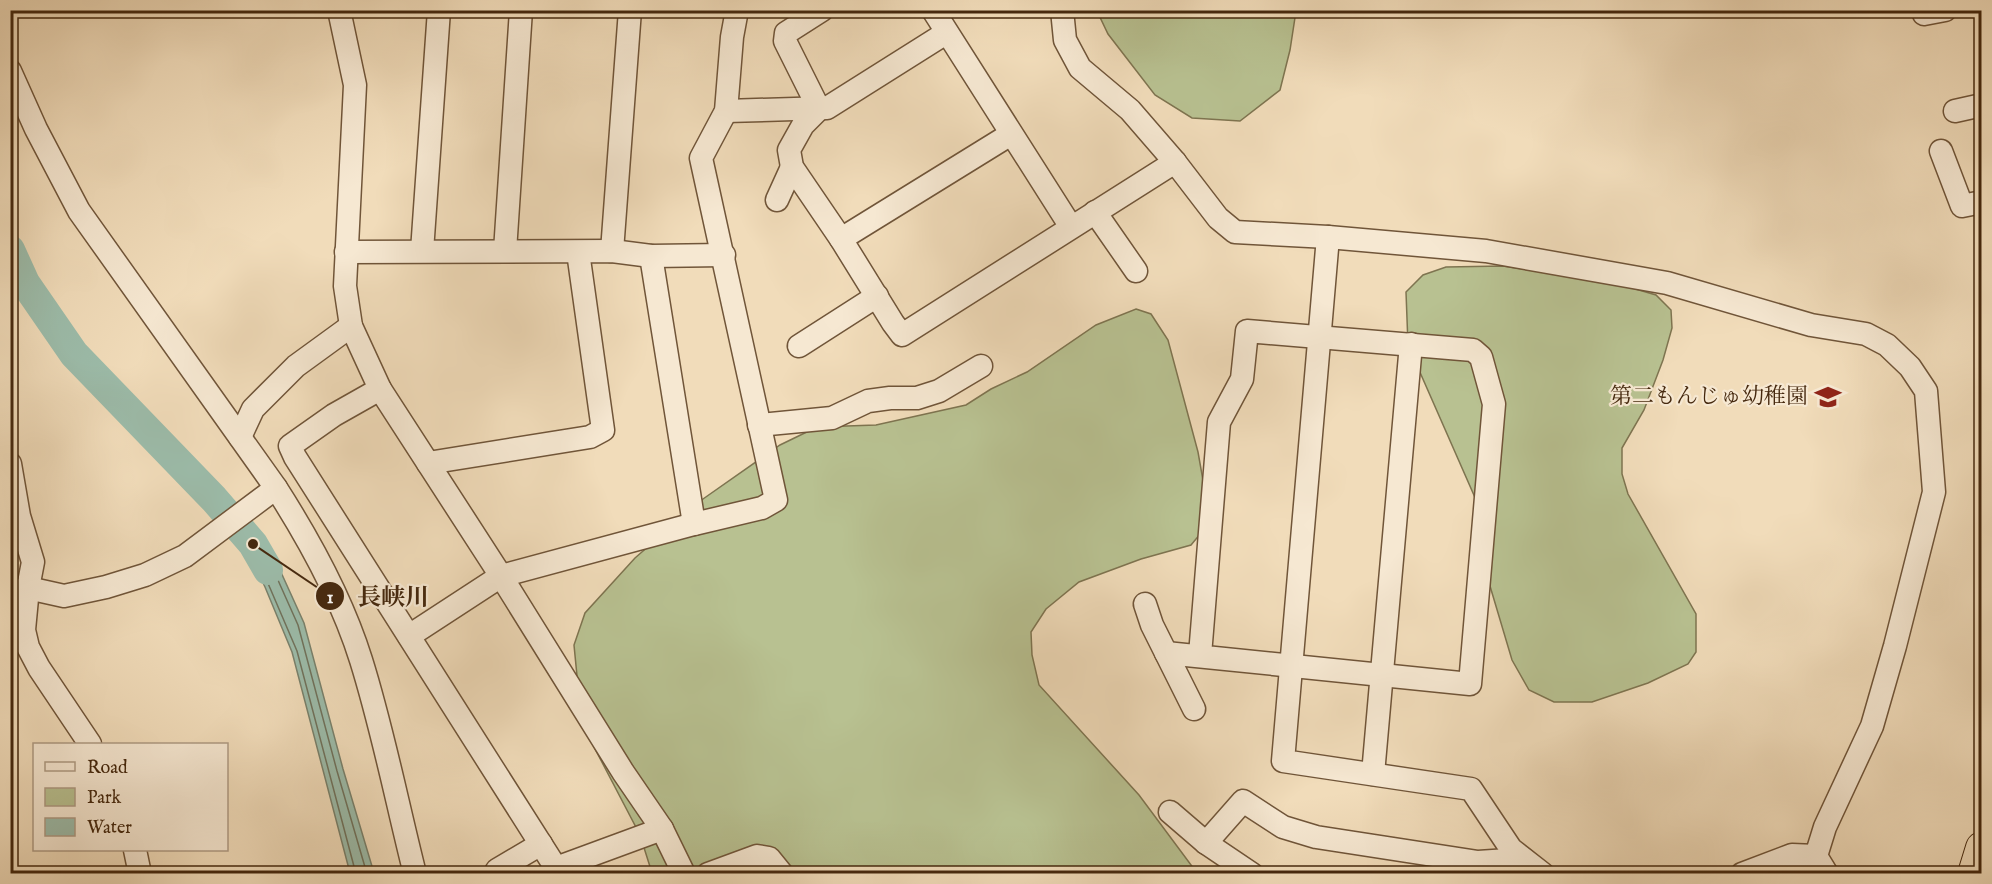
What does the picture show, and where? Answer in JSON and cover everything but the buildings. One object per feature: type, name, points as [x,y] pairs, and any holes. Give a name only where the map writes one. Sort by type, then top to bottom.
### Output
[{"type":"highway","points":[[1974,873],[1982,848]]},
{"type":"street","points":[[422,251],[439,10]]},
{"type":"street","points":[[505,251],[520,10]]},
{"type":"street","points":[[612,251],[630,10]]},
{"type":"street","points":[[409,636],[501,576],[762,508],[776,500],[701,158],[726,111],[732,37],[737,10]]},
{"type":"street","points":[[819,109],[785,40],[786,33],[822,10]]},
{"type":"street","points":[[933,10],[1071,227]]},
{"type":"street","points":[[1062,10],[1065,40],[1080,68],[1130,110],[1175,162],[1218,218],[1235,232],[1328,237],[1486,251],[1667,283],[1812,325],[1866,334],[1887,345],[1910,367],[1926,391],[1934,492],[1872,726],[1825,827],[1822,865],[1792,855],[1742,873]]},
{"type":"street","points":[[347,13],[355,85],[345,286],[351,326],[380,389],[501,576],[623,772],[662,829],[684,873]]},
{"type":"street","points":[[726,111],[827,108],[946,33]]},
{"type":"street","points":[[10,71],[36,129],[79,211],[276,488],[297,521],[329,581],[361,659],[415,873]]},
{"type":"street","points":[[1955,111],[1982,105]]},
{"type":"street","points":[[819,109],[802,125],[789,150],[792,167],[841,238],[902,335],[1175,162]]},
{"type":"street","points":[[841,238],[1011,134]]},
{"type":"street","points":[[1941,151],[1962,206],[1982,202]]},
{"type":"street","points":[[777,200],[792,167]]},
{"type":"street","points":[[1095,212],[1136,271]]},
{"type":"street","points":[[1328,237],[1283,761],[1471,789],[1511,849],[1515,866]]},
{"type":"street","points":[[346,252],[612,251],[651,256],[724,255]]},
{"type":"street","points":[[428,463],[590,437],[603,430],[578,252]]},
{"type":"street","points":[[651,256],[694,524]]},
{"type":"street","points":[[799,346],[877,296]]},
{"type":"street","points":[[240,437],[253,409],[296,366],[351,326]]},
{"type":"street","points":[[1166,653],[1470,684],[1494,404],[1481,357],[1473,350],[1247,331],[1242,379],[1219,422],[1200,655]]},
{"type":"street","points":[[1373,774],[1411,344]]},
{"type":"street","points":[[759,425],[832,418],[868,401],[917,398],[939,391],[981,366]]},
{"type":"street","points":[[380,389],[334,415],[290,446],[556,868],[662,829]]},
{"type":"street","points":[[10,464],[19,516],[33,562],[19,591],[28,647],[39,668],[89,743]]},
{"type":"street","points":[[19,591],[64,596],[106,587],[145,575],[185,556],[276,488]]},
{"type":"street","points":[[1145,604],[1152,626],[1194,709]]},
{"type":"street","points":[[1206,843],[1243,801],[1283,827],[1316,837],[1515,866],[1543,873]]},
{"type":"street","points":[[1170,812],[1206,843],[1252,873]]},
{"type":"street","points":[[493,867],[541,844]]},
{"type":"street","points":[[135,851],[140,873]]},
{"type":"street","points":[[708,873],[757,856],[769,858],[782,873]]},
{"type":"green space","points":[[1097,11],[1296,11],[1290,50],[1280,90],[1240,121],[1192,118],[1155,95],[1108,34]]},
{"type":"green space","points":[[1503,266],[1615,283],[1656,295],[1671,310],[1672,328],[1663,360],[1644,410],[1622,448],[1622,474],[1628,494],[1696,614],[1696,652],[1688,664],[1648,683],[1592,702],[1554,702],[1529,690],[1512,660],[1490,586],[1484,518],[1408,345],[1406,292],[1423,275],[1446,267]]},
{"type":"green space","points":[[1136,309],[1151,314],[1168,340],[1198,452],[1207,503],[1201,533],[1191,545],[1141,559],[1079,582],[1046,609],[1031,632],[1032,655],[1039,685],[1139,795],[1197,873],[652,873],[640,835],[593,745],[578,686],[574,645],[585,613],[635,558],[703,499],[780,445],[817,427],[876,425],[966,405],[991,389],[1027,372],[1096,325]]},
{"type":"water","points":[[245,522],[274,557],[304,623],[343,769],[374,873],[350,873],[292,652],[246,547]]},
{"type":"waterway","points":[[10,250],[25,283],[74,354],[214,499],[253,544],[268,570]]},
{"type":"place","name":"第二もんじゅ幼稚園","points":[[1828,397]]},
{"type":"place","name":"長峡川","points":[[253,544]]}]
